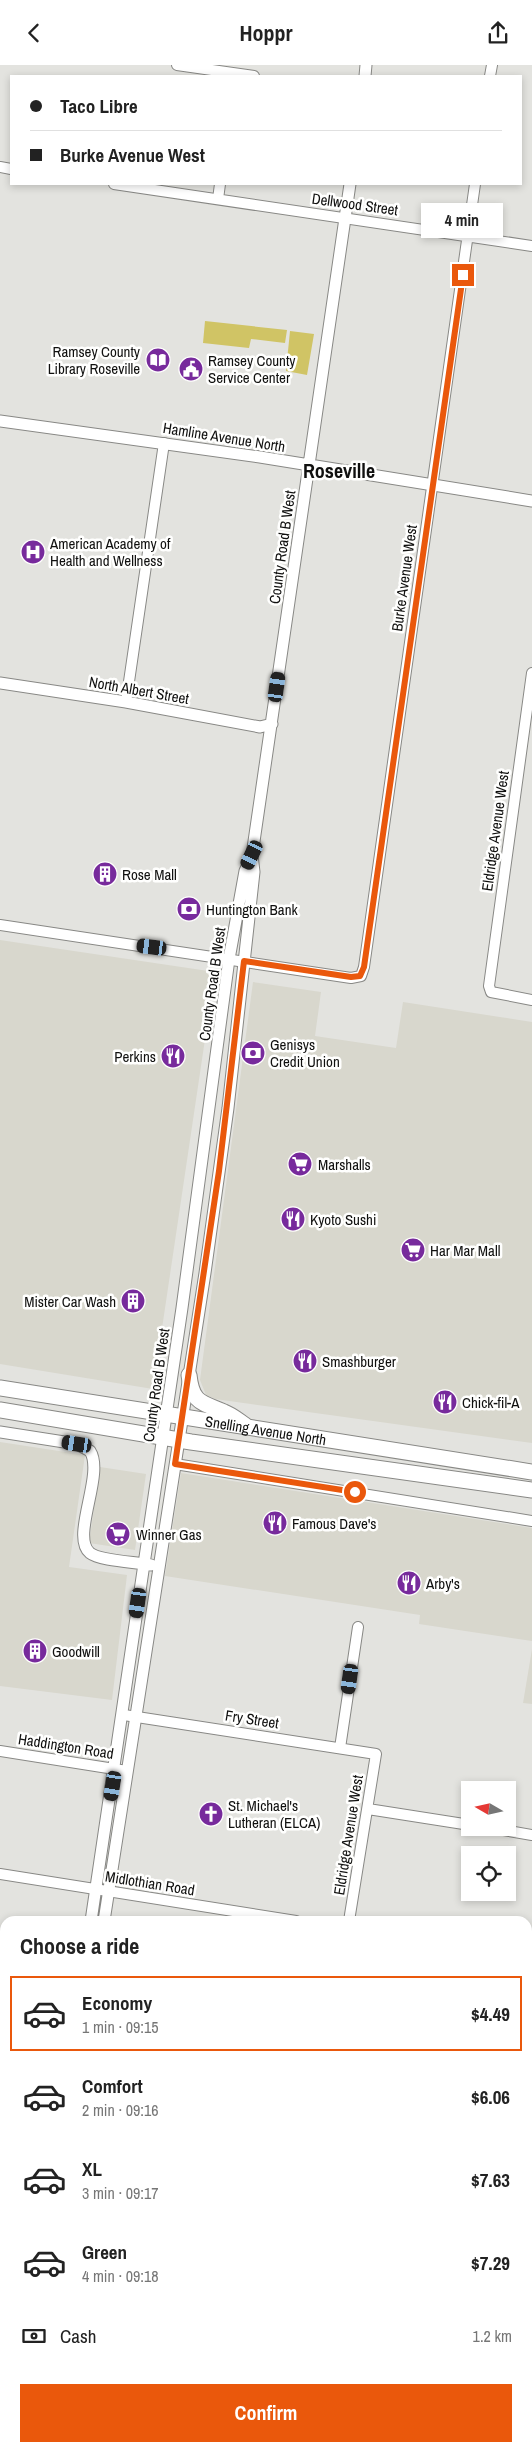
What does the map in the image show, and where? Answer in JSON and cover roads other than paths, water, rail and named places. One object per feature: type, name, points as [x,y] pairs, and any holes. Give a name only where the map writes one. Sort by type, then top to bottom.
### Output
[{"type":"main road","points":[[189,1375],[191,1390],[198,1400],[225,1412],[251,1429]]},
{"type":"main road","name":"Snelling Avenue North","points":[[0,1388],[532,1472]]},
{"type":"main road","name":"Snelling Avenue North","points":[[0,1411],[163,1438],[532,1490]]},
{"type":"street","points":[[178,65],[234,71],[250,75]]},
{"type":"street","name":"Dellwood Street","points":[[121,185],[532,246]]},
{"type":"street","points":[[218,199],[220,185]]},
{"type":"street","name":"County Road B West","points":[[92,1916],[124,1715],[230,959],[245,871],[252,855],[350,185]]},
{"type":"street","name":"Burke Avenue West","points":[[244,961],[351,977],[360,976],[364,967],[475,185]]},
{"type":"street","name":"Hamline Avenue North","points":[[0,421],[164,443],[532,501]]},
{"type":"street","points":[[126,702],[164,443]]},
{"type":"street","name":"Eldridge Avenue West","points":[[532,673],[489,985],[491,992],[532,1001]]},
{"type":"street","name":"North Albert Street","points":[[0,683],[126,702],[260,727],[272,724]]},
{"type":"street","name":"County Road B West","points":[[105,1916],[160,1566],[228,1108],[254,873],[252,855]]},
{"type":"street","points":[[0,925],[244,961]]},
{"type":"street","points":[[0,1432],[77,1444],[90,1451],[94,1465],[84,1532],[85,1547],[89,1552],[98,1556],[160,1566]]},
{"type":"street","points":[[175,1464],[532,1521]]},
{"type":"street","points":[[340,1748],[358,1627]]},
{"type":"street","name":"Fry Street","points":[[124,1715],[376,1754]]},
{"type":"street","name":"Haddington Road","points":[[0,1751],[127,1771]]},
{"type":"street","name":"Eldridge Avenue West","points":[[350,1916],[376,1754]]},
{"type":"street","points":[[368,1809],[461,1824]]},
{"type":"street","points":[[516,1832],[532,1835]]},
{"type":"street","name":"Midlothian Road","points":[[0,1874],[265,1916]]},
{"type":"place","name":"Ramsey County Library Roseville","points":[[158,360]]},
{"type":"place","name":"Ramsey County Service Center","points":[[191,369]]},
{"type":"place","name":"American Academy of Health and Wellness","points":[[33,552]]},
{"type":"place","name":"Rose Mall","points":[[105,874]]},
{"type":"place","name":"Huntington Bank","points":[[189,909]]},
{"type":"place","name":"Genisys Credit Union","points":[[253,1053]]},
{"type":"place","name":"Perkins","points":[[173,1056]]},
{"type":"place","name":"Marshalls","points":[[300,1164]]},
{"type":"place","name":"Kyoto Sushi","points":[[293,1219]]},
{"type":"place","name":"Har Mar Mall","points":[[413,1250]]},
{"type":"place","name":"Mister Car Wash","points":[[133,1301]]},
{"type":"place","name":"Smashburger","points":[[305,1361]]},
{"type":"place","name":"Chick-fil-A","points":[[445,1402]]},
{"type":"place","name":"Famous Dave's","points":[[275,1523]]},
{"type":"place","name":"Winner Gas","points":[[118,1534]]},
{"type":"place","name":"Arby's","points":[[409,1583]]},
{"type":"place","name":"Goodwill","points":[[35,1651]]},
{"type":"place","name":"St. Michael's Lutheran (ELCA)","points":[[211,1814]]},
{"type":"district","name":"Roseville","points":[[339,470]]}]
